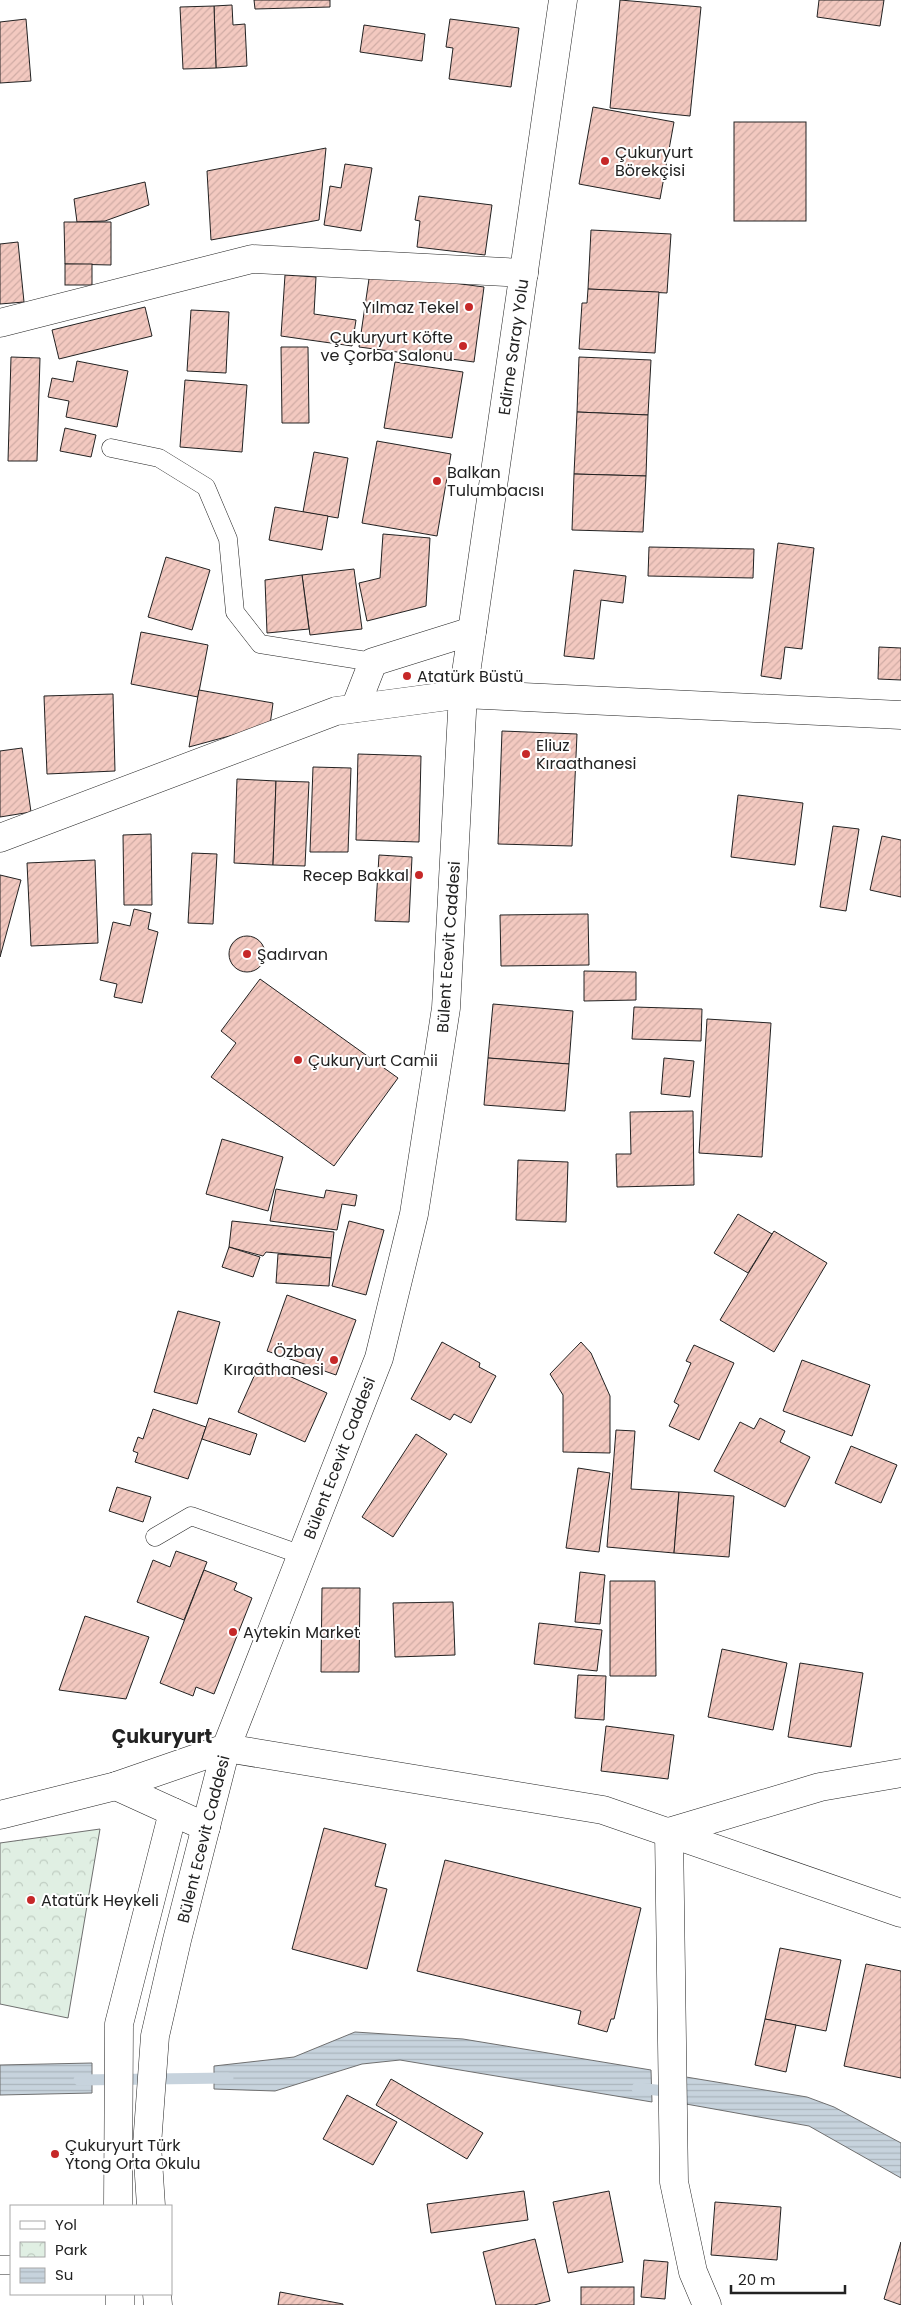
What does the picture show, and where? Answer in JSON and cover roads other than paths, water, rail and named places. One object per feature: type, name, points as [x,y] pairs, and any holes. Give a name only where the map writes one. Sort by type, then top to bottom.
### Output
[{"type":"street","name":"Edirne Saray Yolu","points":[[463,694],[563,0]]},
{"type":"street","points":[[0,323],[252,259],[524,273]]},
{"type":"street","points":[[355,708],[373,662],[472,631]]},
{"type":"street","points":[[0,838],[336,711],[355,708],[463,694],[901,715]]},
{"type":"street","name":"Bülent Ecevit Caddesi","points":[[151,2205],[147,2145],[155,2036],[177,1940],[226,1748],[379,1358],[414,1214],[446,1008],[463,694]]},
{"type":"street","points":[[0,1815],[116,1786],[226,1748],[603,1810],[901,1913]]},
{"type":"street","points":[[669,1832],[820,1787],[901,1773]]},
{"type":"street","points":[[116,1786],[206,1827]]},
{"type":"street","points":[[118,2205],[120,2024],[173,1812]]},
{"type":"street","points":[[669,1832],[674,2182],[693,2272],[707,2305]]},
{"type":"lane","points":[[111,448],[159,458],[206,487],[228,539],[235,612],[260,644],[373,662]]},
{"type":"lane","points":[[155,1537],[191,1516],[302,1555]]},
{"type":"water","points":[[355,2032],[463,2039],[651,2070],[652,2102],[400,2060],[362,2064],[275,2091],[214,2089],[214,2066],[294,2057]]},
{"type":"water","points":[[92,2063],[92,2093],[0,2095],[0,2065]]},
{"type":"water","points":[[686,2077],[807,2097],[834,2107],[901,2143],[901,2178],[809,2126],[686,2104]]},
{"type":"waterway","points":[[79,2080],[228,2078]]},
{"type":"waterway","points":[[637,2088],[674,2092]]},
{"type":"place","name":"Çukuryurt Börekçisi","points":[[605,161]]},
{"type":"place","name":"Yılmaz Tekel","points":[[469,307]]},
{"type":"place","name":"Çukuryurt Köfte ve Çorba Salonu","points":[[463,346]]},
{"type":"place","name":"Balkan Tulumbacısı","points":[[437,481]]},
{"type":"place","name":"Atatürk Büstü","points":[[407,676]]},
{"type":"place","name":"Eliuz Kıraathanesi","points":[[526,754]]},
{"type":"place","name":"Recep Bakkal","points":[[419,875]]},
{"type":"place","name":"Şadırvan","points":[[247,954]]},
{"type":"place","name":"Çukuryurt Camii","points":[[298,1060]]},
{"type":"place","name":"Özbay Kıraathanesi","points":[[334,1360]]},
{"type":"place","name":"Aytekin Market","points":[[233,1632]]},
{"type":"place","name":"Atatürk Heykeli","points":[[31,1900]]},
{"type":"place","name":"Çukuryurt Türk Ytong Orta Okulu","points":[[55,2154]]},
{"type":"district","name":"Çukuryurt","points":[[162,1736]]}]
